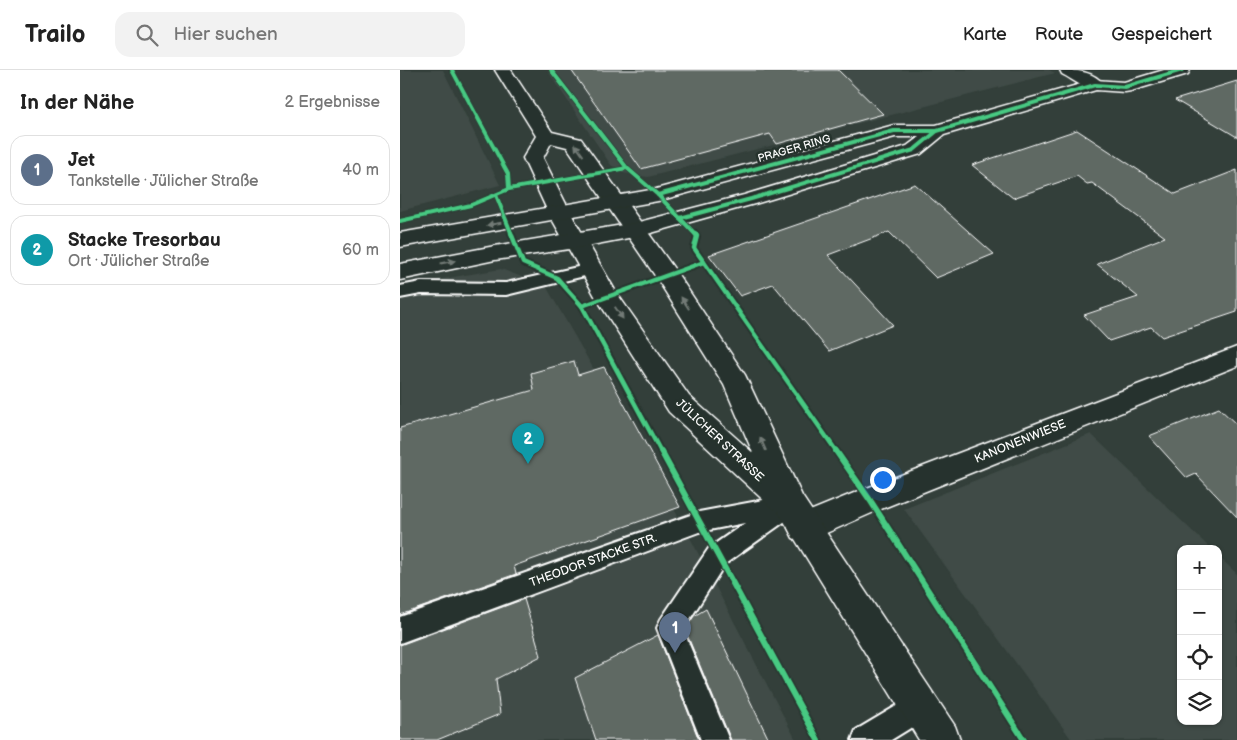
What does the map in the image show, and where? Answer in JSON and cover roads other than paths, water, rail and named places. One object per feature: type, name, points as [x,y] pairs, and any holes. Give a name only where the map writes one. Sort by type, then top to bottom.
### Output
[{"type":"main road","points":[[503,70],[545,136]]},
{"type":"main road","points":[[1068,70],[1095,85]]},
{"type":"main road","name":"PRAGER RING","points":[[1095,85],[1102,72],[1110,70]]},
{"type":"main road","name":"PRAGER RING","points":[[400,240],[559,212],[617,204],[682,190],[894,131],[937,132],[1095,85],[1125,87],[1182,70]]},
{"type":"main road","name":"PRAGER RING","points":[[400,272],[495,253],[576,242],[636,230],[751,199],[914,150],[937,132]]},
{"type":"main road","name":"JÜLICHER STRASSE","points":[[797,517],[679,404],[591,270],[559,212],[533,158],[545,136],[574,143],[636,230],[736,382],[797,517],[941,740]]},
{"type":"main road","name":"KANONENWIESE","points":[[797,517],[870,500],[1237,356]]},
{"type":"lane","points":[[400,292],[421,288],[506,289],[591,270]]},
{"type":"lane","name":"THEODOR STACKE STR.","points":[[400,630],[699,522],[797,517]]},
{"type":"lane","points":[[715,740],[670,628],[717,556],[797,517]]},
{"type":"lane","points":[[866,740],[920,706]]},
{"type":"place","name":"Stacke Tresorbau","points":[[528,464]]},
{"type":"place","name":"Jet","points":[[675,653]]}]
